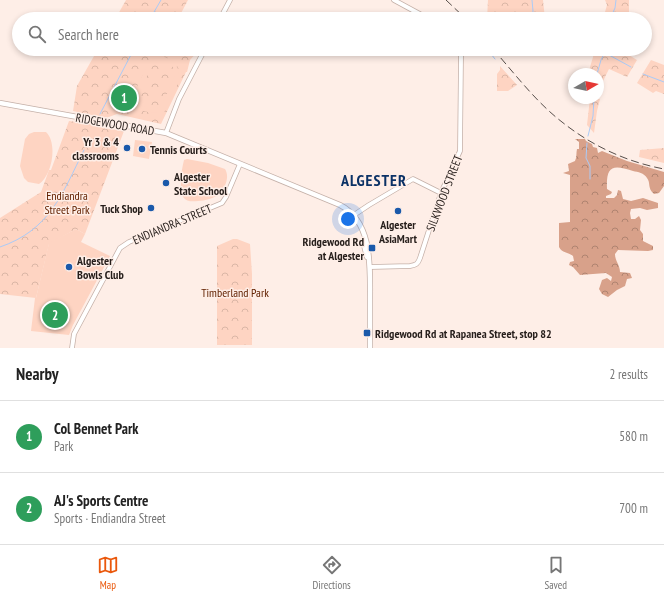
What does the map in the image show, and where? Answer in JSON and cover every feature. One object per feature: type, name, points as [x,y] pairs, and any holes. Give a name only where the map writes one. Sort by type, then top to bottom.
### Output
[{"type":"main road","name":"RIDGEWOOD ROAD","points":[[0,104],[166,133],[345,208],[352,216]]},
{"type":"main road","points":[[352,216],[361,228],[369,250],[370,348]]},
{"type":"street","points":[[224,12],[230,0]]},
{"type":"street","points":[[394,0],[416,12]]},
{"type":"street","points":[[166,133],[179,98],[201,56]]},
{"type":"street","name":"SILKWOOD STREET","points":[[370,267],[414,266],[418,263],[441,193],[460,151],[461,56]]},
{"type":"street","name":"ENDIANDRA STREET","points":[[72,348],[74,334],[120,248],[129,242],[222,203],[240,164]]},
{"type":"street","points":[[352,216],[413,178],[441,193]]},
{"type":"green space","points":[[126,0],[188,0],[182,12],[119,12]]},
{"type":"green space","points":[[488,0],[543,0],[544,12],[487,12]]},
{"type":"green space","points":[[605,0],[629,0],[629,12],[605,12],[607,5]]},
{"type":"green space","points":[[94,56],[194,56],[190,60],[187,72],[161,124],[117,114],[106,118],[73,111],[77,86]]},
{"type":"green space","points":[[593,56],[630,56],[637,60],[627,77],[609,69],[604,79],[604,68],[590,68]]},
{"type":"green space","points":[[164,57],[172,60],[178,69],[177,80],[179,81],[160,121],[155,118],[158,112],[153,113],[145,111],[138,107],[135,94],[137,86],[150,62],[155,58]],"holes":[[[159,61],[166,61],[170,63],[174,69],[175,76],[162,104],[157,109],[148,110],[141,104],[138,98],[139,93],[151,67]]]},
{"type":"green space","points":[[651,60],[664,65],[664,94],[656,91],[653,93],[637,83]]},
{"type":"green space","points":[[500,66],[517,85],[508,91],[497,91],[497,74],[500,70]]},
{"type":"green space","points":[[589,104],[599,104],[594,133],[587,125]]},
{"type":"green space","name":"Endiandra Street Park","points":[[69,121],[103,125],[104,128],[124,131],[85,234],[76,229],[49,244],[36,298],[0,294],[0,218],[41,192],[49,170],[51,170]]},
{"type":"green space","points":[[34,132],[46,132],[50,137],[52,144],[52,159],[50,167],[44,180],[39,184],[28,182],[24,178],[20,166],[25,139],[29,134]]},
{"type":"green space","points":[[575,139],[585,139],[592,144],[593,147],[597,148],[598,153],[602,151],[627,161],[664,172],[664,186],[659,193],[654,194],[646,176],[643,174],[620,168],[615,168],[609,171],[607,189],[612,192],[606,196],[606,198],[614,198],[617,195],[618,190],[621,191],[623,199],[631,201],[643,198],[658,203],[658,208],[647,210],[640,208],[631,209],[631,219],[635,219],[639,216],[641,220],[640,230],[643,234],[643,241],[653,246],[653,250],[618,250],[615,256],[620,272],[630,273],[632,278],[627,279],[625,286],[608,297],[602,294],[599,289],[602,280],[607,278],[611,281],[612,277],[606,273],[580,275],[573,267],[569,265],[570,262],[574,261],[573,256],[559,247],[559,223],[570,222],[570,175],[563,173],[569,171],[568,164],[576,160],[579,142]]},
{"type":"green space","name":"Tennis Courts","points":[[135,140],[152,142],[149,159],[133,156]]},
{"type":"green space","points":[[664,148],[664,163],[639,157],[640,150]]},
{"type":"green space","points":[[187,159],[208,163],[225,169],[227,179],[220,194],[201,201],[189,201],[184,198],[181,191],[181,174],[184,160]]},
{"type":"green space","points":[[76,229],[85,234],[81,242],[110,256],[69,335],[31,331],[35,298],[49,243]]},
{"type":"green space","name":"Timberland Park","points":[[233,239],[250,244],[252,274],[252,345],[217,345],[217,246]]},
{"type":"waterway","points":[[154,12],[161,0]]},
{"type":"waterway","points":[[532,0],[533,12]]},
{"type":"waterway","points":[[613,12],[616,0]]},
{"type":"waterway","points":[[100,114],[130,56]]},
{"type":"waterway","points":[[599,68],[603,56]]},
{"type":"waterway","points":[[611,56],[631,67]]},
{"type":"waterway","points":[[643,74],[664,82]]},
{"type":"waterway","points":[[588,136],[593,116],[594,104]]},
{"type":"waterway","points":[[587,143],[586,158],[590,166],[590,179]]},
{"type":"waterway","points":[[0,247],[17,240],[31,231],[43,220],[61,196],[84,150]]},
{"type":"railway","points":[[446,0],[459,12]]},
{"type":"railway","points":[[499,56],[543,106],[573,131],[610,152],[637,162],[664,169]]},
{"type":"place","name":"Col Bennet Park","points":[[124,98]]},
{"type":"place","name":"Yr 3 & 4 classrooms","points":[[127,148]]},
{"type":"place","name":"Tennis Courts","points":[[142,149]]},
{"type":"place","name":"Algester State School","points":[[166,183]]},
{"type":"place","name":"Tuck Shop","points":[[151,208]]},
{"type":"place","name":"Algester AsiaMart","points":[[398,211]]},
{"type":"place","name":"Ridgewood Rd at Algester","points":[[372,248]]},
{"type":"place","name":"Algester Bowls Club","points":[[69,267]]},
{"type":"place","name":"AJ's Sports Centre","points":[[55,315]]},
{"type":"place","name":"Ridgewood Rd at Rapanea Street, stop 82","points":[[367,333]]},
{"type":"district","name":"ALGESTER","points":[[374,180]]}]
